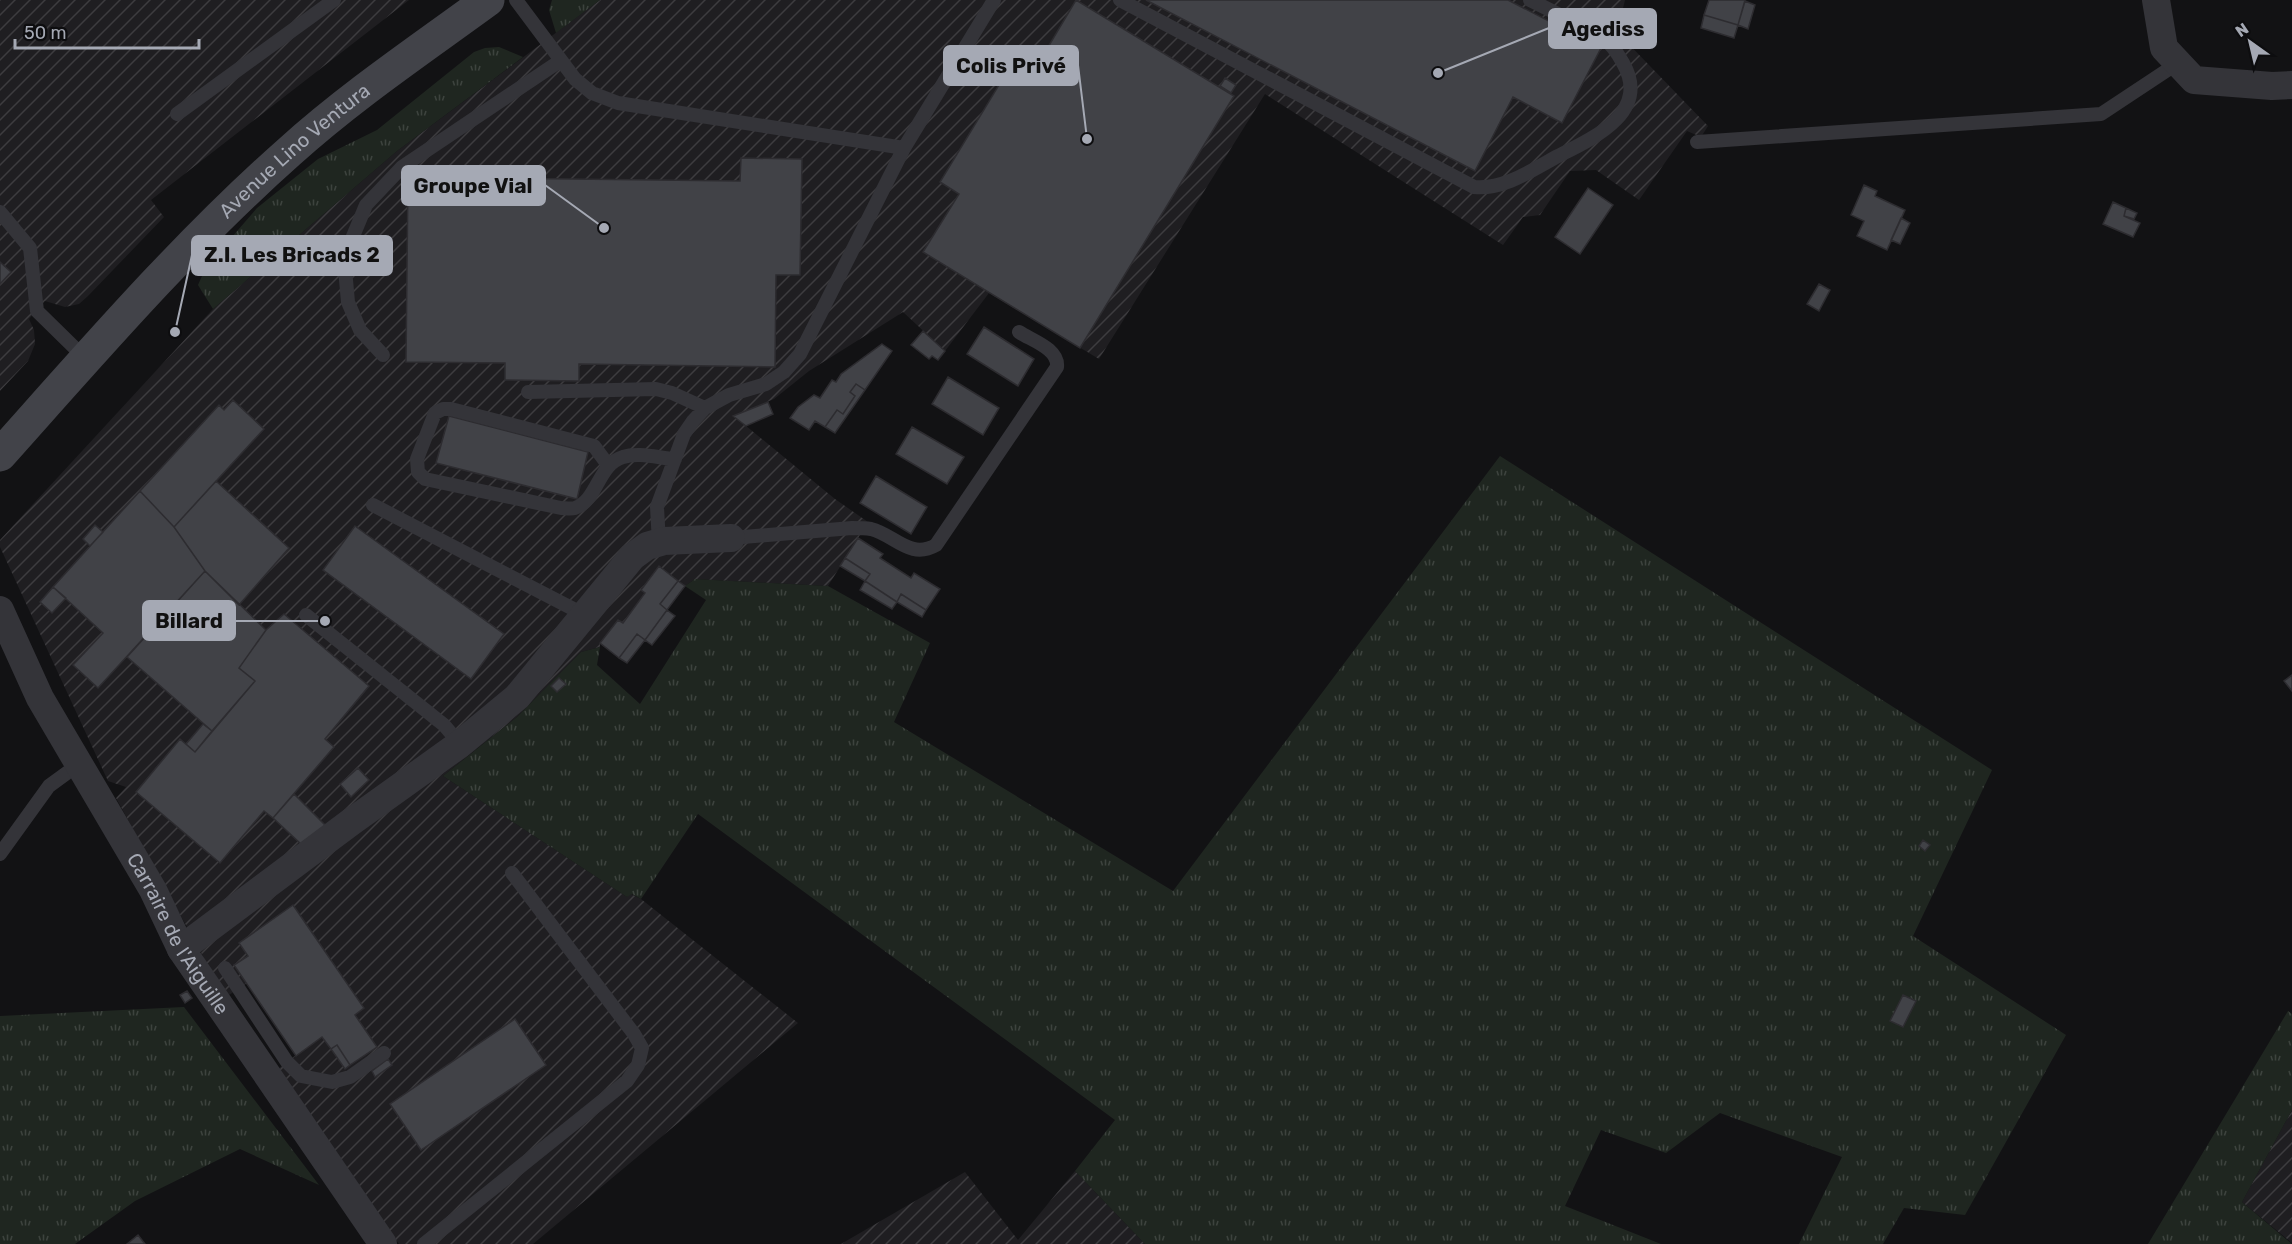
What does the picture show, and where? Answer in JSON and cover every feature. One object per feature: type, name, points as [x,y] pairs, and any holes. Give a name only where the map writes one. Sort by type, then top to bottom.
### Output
[{"type":"main road","name":"Avenue Lino Ventura","points":[[0,455],[145,293],[222,213],[290,151],[370,86],[488,0]]},
{"type":"street","points":[[2156,0],[2164,48],[2194,81],[2272,87],[2292,85]]},
{"type":"street","points":[[181,949],[341,829],[460,744],[517,697],[632,557],[646,546],[730,538]]},
{"type":"street","name":"Carraire de l'Aiguille","points":[[0,610],[40,698],[153,890],[181,949],[249,1027],[383,1244]]},
{"type":"lane","points":[[177,114],[334,0]]},
{"type":"lane","points":[[516,0],[560,61],[591,93],[618,103],[904,148]]},
{"type":"lane","points":[[659,543],[657,507],[684,434],[705,408],[729,395],[766,384],[784,372],[800,354],[904,148],[994,0]]},
{"type":"lane","points":[[1120,0],[1474,187],[1487,188],[1504,183],[1545,163],[1585,143],[1608,128],[1624,113],[1630,93],[1629,72],[1618,53],[1604,38],[1530,0]]},
{"type":"lane","points":[[383,355],[360,330],[348,302],[344,258],[366,205],[402,167],[560,61]]},
{"type":"lane","points":[[1697,142],[2102,114],[2178,63]]},
{"type":"lane","points":[[0,212],[30,248],[37,311],[87,359]]},
{"type":"lane","points":[[730,538],[852,528],[872,529],[916,551],[926,551],[936,545],[1057,367],[1058,360],[1054,353],[1019,332]]},
{"type":"lane","points":[[528,392],[656,389],[672,393],[705,408]]},
{"type":"lane","points":[[608,465],[594,446],[443,409],[435,413],[417,459],[418,472],[425,479],[561,508],[575,508],[586,500],[608,465],[621,457],[632,455],[675,459]]},
{"type":"lane","points":[[373,505],[585,615]]},
{"type":"lane","points":[[306,615],[444,724],[460,744]]},
{"type":"lane","points":[[0,854],[49,786],[79,764]]},
{"type":"lane","points":[[424,1244],[627,1081],[638,1065],[642,1048],[634,1034],[512,873]]},
{"type":"lane","points":[[225,968],[249,1027],[302,1076],[332,1082],[350,1077],[384,1053]]},
{"type":"shaded area","points":[[0,0],[409,0],[151,200],[164,217],[79,304],[65,307],[45,301],[29,319],[34,330],[35,344],[28,361],[0,391]]},
{"type":"shaded area","points":[[600,0],[1625,0],[1617,32],[1708,126],[1701,137],[1687,131],[1639,200],[1596,170],[1570,171],[1540,215],[1523,217],[1503,245],[1265,94],[1099,359],[989,293],[945,351],[903,312],[809,371],[774,399],[734,416],[835,499],[868,522],[828,586],[695,579],[685,586],[659,566],[641,589],[645,593],[623,623],[618,620],[600,643],[600,647],[581,652],[517,717],[443,776],[627,897],[631,894],[641,899],[798,1023],[533,1244],[399,1244],[278,1069],[296,1055],[247,983],[229,995],[205,960],[116,798],[126,787],[108,781],[0,547],[0,540],[213,309],[397,151]]},
{"type":"shaded area","points":[[2292,1110],[2292,1243],[2242,1202]]},
{"type":"shaded area","points":[[1075,1171],[1145,1244],[841,1244],[965,1172],[1018,1240]]},
{"type":"green space","points":[[552,0],[600,0],[556,33],[549,10]]},
{"type":"green space","points":[[499,47],[523,57],[397,151],[213,309],[198,285],[206,267],[257,208],[318,159],[377,130],[474,52]]},
{"type":"green space","points":[[1500,456],[1992,770],[1913,936],[2066,1035],[1965,1215],[1904,1208],[1883,1244],[1799,1244],[1842,1157],[1720,1113],[1666,1153],[1601,1130],[1565,1206],[1661,1244],[1145,1244],[1075,1171],[1115,1120],[698,814],[641,899],[632,894],[627,897],[443,776],[517,717],[581,652],[600,647],[597,665],[640,704],[706,600],[685,586],[695,579],[828,586],[930,643],[894,722],[1173,891]]},
{"type":"green space","points":[[184,1007],[319,1185],[240,1149],[135,1201],[75,1244],[0,1244],[0,1016]]},
{"type":"green space","points":[[2288,1011],[2292,1014],[2292,1110],[2242,1202],[2292,1244],[2148,1244]]},
{"type":"building","points":[[1076,0],[1234,96],[1080,348],[923,252],[959,194],[940,182],[1022,47],[1041,59]]},
{"type":"building","points":[[1146,0],[1508,0],[1601,48],[1562,123],[1513,97],[1475,171]]},
{"type":"building","points":[[1709,0],[1745,0],[1738,25],[1704,15]]},
{"type":"building","points":[[1745,1],[1755,5],[1748,29],[1738,25]]},
{"type":"building","points":[[1704,15],[1738,25],[1734,38],[1701,28]]},
{"type":"building","points":[[1225,78],[1236,85],[1231,93],[1220,86]]},
{"type":"building","points":[[741,158],[802,159],[800,275],[776,275],[775,367],[579,364],[579,381],[505,380],[505,363],[406,362],[408,177],[740,181]]},
{"type":"building","points":[[1864,185],[1877,191],[1875,196],[1905,210],[1887,250],[1857,236],[1864,221],[1851,215]]},
{"type":"building","points":[[1588,188],[1613,205],[1580,254],[1555,237]]},
{"type":"building","points":[[2113,202],[2126,208],[2124,216],[2140,223],[2133,237],[2103,224]]},
{"type":"building","points":[[2126,208],[2137,213],[2134,219],[2124,216]]},
{"type":"building","points":[[1901,218],[1910,223],[1900,244],[1891,240]]},
{"type":"building","points":[[0,262],[11,272],[0,284]]},
{"type":"building","points":[[1819,284],[1830,290],[1819,311],[1807,304]]},
{"type":"building","points":[[984,327],[1034,359],[1018,386],[967,354]]},
{"type":"building","points":[[923,331],[945,351],[938,360],[932,356],[929,359],[911,345]]},
{"type":"building","points":[[882,344],[892,351],[865,390],[856,384],[850,392],[855,396],[843,414],[837,410],[825,427],[815,421],[809,430],[790,418],[798,407],[814,395],[820,398],[832,380],[836,382],[841,374]]},
{"type":"building","points":[[948,377],[999,408],[983,435],[932,404]]},
{"type":"building","points":[[856,384],[865,390],[835,433],[825,427],[837,410],[843,414],[855,396],[850,392]]},
{"type":"building","points":[[233,400],[264,429],[174,527],[140,491],[219,405],[224,410]]},
{"type":"building","points":[[768,402],[773,414],[746,426],[733,416]]},
{"type":"building","points":[[449,416],[588,452],[577,499],[436,463]]},
{"type":"building","points":[[912,427],[964,457],[947,484],[896,454]]},
{"type":"building","points":[[876,476],[927,507],[911,534],[860,503]]},
{"type":"building","points":[[216,481],[289,548],[239,605],[205,571],[174,527]]},
{"type":"building","points":[[140,491],[174,527],[205,571],[98,688],[73,665],[103,633],[53,587]]},
{"type":"building","points":[[95,525],[103,532],[90,546],[83,539]]},
{"type":"building","points":[[355,526],[504,634],[471,679],[323,570]]},
{"type":"building","points":[[858,538],[883,554],[880,558],[911,578],[914,573],[940,589],[926,610],[901,594],[897,602],[865,581],[870,574],[845,558]]},
{"type":"building","points":[[845,558],[870,574],[865,581],[840,566]]},
{"type":"building","points":[[659,566],[678,581],[660,604],[667,610],[645,640],[637,634],[619,658],[600,643],[618,620],[623,623],[645,593],[641,590]]},
{"type":"building","points":[[205,571],[266,630],[239,668],[255,681],[212,731],[127,657]]},
{"type":"building","points":[[678,581],[685,586],[667,610],[660,604]]},
{"type":"building","points":[[865,581],[897,602],[892,609],[860,590]]},
{"type":"building","points":[[53,587],[66,598],[52,613],[40,602]]},
{"type":"building","points":[[901,594],[926,610],[922,617],[897,602]]},
{"type":"building","points":[[667,610],[675,616],[652,645],[645,640]]},
{"type":"building","points":[[284,614],[369,686],[325,739],[334,747],[273,818],[264,811],[220,863],[136,792],[180,739],[195,752],[255,681],[239,668],[266,630]]},
{"type":"building","points":[[637,634],[645,640],[627,663],[619,658]]},
{"type":"building","points":[[2292,675],[2292,691],[2284,681]]},
{"type":"building","points":[[559,678],[566,684],[557,692],[551,686]]},
{"type":"building","points":[[203,724],[212,731],[195,752],[186,744]]},
{"type":"building","points":[[358,768],[369,780],[351,797],[340,784]]},
{"type":"building","points":[[294,794],[326,826],[301,844],[273,818]]},
{"type":"building","points":[[1923,840],[1930,845],[1925,851],[1919,846]]},
{"type":"building","points":[[293,905],[364,1008],[355,1015],[377,1047],[350,1065],[337,1045],[331,1049],[322,1037],[296,1056],[234,965],[248,956],[239,943]]},
{"type":"building","points":[[187,991],[192,998],[185,1003],[180,995]]},
{"type":"building","points":[[1903,995],[1916,1001],[1903,1027],[1890,1021]]},
{"type":"building","points":[[515,1019],[546,1065],[421,1150],[390,1104]]},
{"type":"building","points":[[337,1045],[350,1065],[345,1069],[331,1049]]},
{"type":"building","points":[[388,1059],[392,1065],[375,1077],[372,1071]]},
{"type":"building","points":[[138,1235],[145,1244],[127,1244]]},
{"type":"place","name":"Agediss","points":[[1438,73]]},
{"type":"place","name":"Colis Privé","points":[[1087,139]]},
{"type":"place","name":"Groupe Vial","points":[[604,228]]},
{"type":"place","name":"Z.I. Les Bricads 2","points":[[175,332]]},
{"type":"place","name":"Billard","points":[[325,621]]}]
